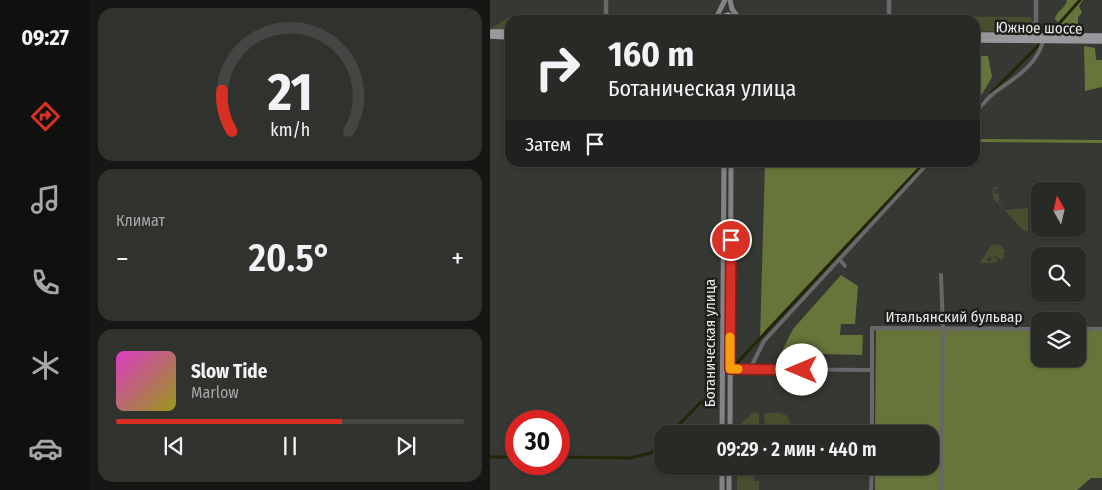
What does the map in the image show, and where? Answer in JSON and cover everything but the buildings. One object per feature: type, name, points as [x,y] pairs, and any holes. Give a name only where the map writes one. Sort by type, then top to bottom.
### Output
[{"type":"main road","points":[[717,15],[725,0]]},
{"type":"main road","points":[[730,0],[732,9],[737,15]]},
{"type":"main road","points":[[490,32],[505,32]]},
{"type":"main road","name":"Южное шоссе","points":[[980,35],[1102,36]]},
{"type":"main road","points":[[490,36],[505,37]]},
{"type":"main road","name":"Южное шоссе","points":[[980,40],[1102,41]]},
{"type":"main road","name":"Ботаническая улица","points":[[722,425],[724,167]]},
{"type":"main road","name":"Ботаническая улица","points":[[730,425],[731,167]]},
{"type":"main road","points":[[724,176],[731,176]]},
{"type":"main road","points":[[722,366],[730,368]]},
{"type":"main road","points":[[722,475],[722,490]]},
{"type":"main road","points":[[729,475],[729,490]]},
{"type":"street","points":[[606,0],[606,14]]},
{"type":"street","points":[[889,0],[889,15]]},
{"type":"street","points":[[1036,0],[1036,36]]},
{"type":"street","points":[[980,107],[989,97],[1028,66],[1039,53],[1044,40]]},
{"type":"street","points":[[750,369],[764,341],[924,167]]},
{"type":"street","points":[[840,260],[845,266]]},
{"type":"street","points":[[941,275],[943,329],[941,490]]},
{"type":"street","name":"Итальянский бульвар","points":[[872,370],[872,328],[1031,329]]},
{"type":"street","points":[[1086,329],[1102,329]]},
{"type":"street","points":[[730,368],[872,370],[872,425]]},
{"type":"street","points":[[871,490],[872,475]]},
{"type":"green space","points":[[1067,0],[1083,0],[1079,6],[1082,13],[1078,17],[1078,29],[1072,32],[1062,27],[1055,19]]},
{"type":"green space","points":[[980,17],[1030,17],[1035,23],[1034,30],[1029,33],[980,31]]},
{"type":"green space","points":[[505,20],[505,30],[490,29]]},
{"type":"green space","points":[[1084,46],[1095,48],[1096,60],[1102,60],[1102,87],[1085,91]]},
{"type":"green space","points":[[980,56],[988,56],[992,77],[980,97]]},
{"type":"green space","points":[[980,139],[1102,140],[1102,143],[980,142]]},
{"type":"green space","points":[[765,167],[919,167],[760,340]]},
{"type":"green space","points":[[726,185],[727,317],[725,364],[724,363]]},
{"type":"green space","points":[[993,187],[999,188],[994,190],[994,193],[999,194],[999,203],[1005,210],[1028,208],[1028,231],[1024,231],[993,198]]},
{"type":"green space","points":[[997,244],[999,248],[998,244],[1004,247],[1002,248],[1006,252],[1003,253],[1005,256],[1001,260],[994,255],[998,262],[989,263],[993,256],[986,259],[989,261],[988,263],[980,263],[991,245]]},
{"type":"green space","points":[[841,275],[858,286],[855,324],[841,324],[840,335],[863,335],[862,355],[781,353],[793,329]]},
{"type":"green space","points":[[876,330],[1031,330],[1031,367],[1086,367],[1086,330],[1102,330],[1102,478],[1091,478],[1077,490],[875,490],[875,475],[939,475],[939,425],[875,425]]},
{"type":"green space","points":[[755,411],[759,415],[759,425],[739,425]]},
{"type":"green space","points":[[766,413],[785,413],[779,415],[786,415],[791,425],[765,425],[764,415]]},
{"type":"green space","points":[[737,475],[754,475],[754,481],[759,481],[759,490],[737,490]]},
{"type":"waterway","points":[[1049,35],[1080,0]]},
{"type":"waterway","points":[[991,93],[1041,43]]},
{"type":"waterway","points":[[980,104],[983,101]]},
{"type":"waterway","points":[[737,363],[920,167]]},
{"type":"waterway","points":[[679,425],[701,402]]},
{"type":"waterway","points":[[570,457],[630,458],[651,453],[654,450]]},
{"type":"waterway","points":[[490,457],[505,457]]},
{"type":"slow traffic","points":[[730,337],[730,369],[738,369]]},
{"type":"route","points":[[731,240],[730,369],[802,370]]}]
